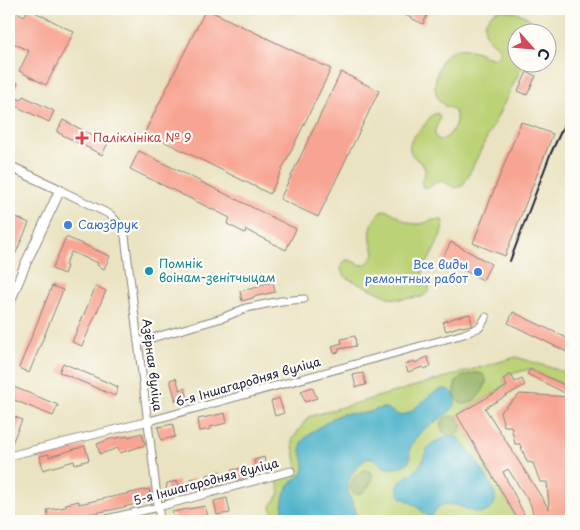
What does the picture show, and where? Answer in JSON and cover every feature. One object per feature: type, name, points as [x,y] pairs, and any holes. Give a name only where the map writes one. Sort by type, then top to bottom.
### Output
[{"type":"main road","points":[[9,166],[60,190],[9,304]]},
{"type":"street","name":"Азёрная вуліца","points":[[60,190],[111,215],[121,227],[125,236],[160,521]]},
{"type":"street","points":[[138,342],[222,318],[246,308],[281,301],[304,299]]},
{"type":"street","name":"6-я Іншагародняя вуліца","points":[[9,456],[148,422],[464,334],[480,327],[486,317]]},
{"type":"street","name":"5-я Іншагародняя вуліца","points":[[98,521],[291,471]]},
{"type":"green space","points":[[496,11],[512,11],[523,15],[532,22],[508,22],[508,72],[520,72],[462,186],[456,188],[442,181],[428,188],[423,187],[421,182],[425,169],[410,151],[411,142],[434,114],[437,113],[440,117],[435,133],[437,139],[445,138],[452,131],[456,120],[455,111],[445,106],[436,93],[435,83],[439,67],[446,55],[455,49],[467,49],[491,58],[496,57],[499,48],[487,36],[485,23],[489,16]]},
{"type":"green space","points":[[384,210],[411,223],[420,224],[437,220],[443,221],[442,232],[422,273],[429,289],[421,297],[391,298],[347,278],[343,274],[341,267],[346,260],[364,265],[372,258],[374,253],[371,242],[371,228],[377,216]]},
{"type":"green space","points":[[516,357],[571,374],[571,388],[530,369],[511,374],[503,379],[507,386],[457,415],[518,520],[522,521],[382,521],[363,518],[360,521],[274,521],[271,506],[280,493],[277,480],[298,474],[292,440],[308,417]]},
{"type":"green space","points":[[476,373],[483,374],[486,379],[486,384],[482,391],[477,397],[466,404],[459,402],[455,394],[456,382],[464,376]]},
{"type":"green space","points":[[451,416],[458,419],[461,426],[458,433],[451,436],[444,433],[441,426],[444,419]]},
{"type":"green space","points":[[365,470],[372,473],[372,481],[362,493],[356,494],[350,488],[353,479]]},
{"type":"water","points":[[442,389],[453,393],[455,404],[448,414],[427,427],[417,437],[410,448],[408,463],[399,467],[389,468],[369,458],[361,463],[351,476],[348,491],[354,505],[354,521],[285,521],[283,511],[284,495],[288,486],[303,472],[304,465],[301,446],[302,442],[309,435],[342,414],[362,414],[383,408],[399,415],[406,414],[416,408],[430,395]]},
{"type":"water","points":[[452,436],[459,438],[485,474],[495,494],[495,503],[489,510],[479,513],[453,504],[442,505],[437,508],[432,516],[427,516],[400,496],[398,488],[401,481],[417,469],[430,445]]},
{"type":"building","points":[[9,9],[24,16],[29,9],[74,32],[46,85],[19,71],[29,51],[9,41]]},
{"type":"building","points":[[206,9],[331,69],[270,194],[145,132]]},
{"type":"building","points":[[393,9],[430,9],[423,24]]},
{"type":"building","points":[[341,72],[379,91],[318,217],[280,199]]},
{"type":"building","points":[[527,72],[536,76],[527,95],[518,91]]},
{"type":"building","points":[[9,78],[18,83],[12,95],[21,100],[23,96],[54,111],[49,122],[9,103]]},
{"type":"building","name":"Паліклініка № 9","points":[[63,120],[108,143],[102,155],[57,132]]},
{"type":"building","points":[[521,122],[553,134],[505,256],[473,243]]},
{"type":"building","points":[[139,151],[296,229],[286,250],[246,230],[245,233],[227,224],[230,218],[130,169]]},
{"type":"building","points":[[9,214],[29,223],[15,255],[9,252],[9,238],[13,228],[9,226]]},
{"type":"building","points":[[66,237],[110,256],[104,269],[97,265],[98,263],[71,252],[65,265],[67,266],[64,274],[52,269]]},
{"type":"building","points":[[451,242],[491,264],[483,280],[442,259]]},
{"type":"building","points":[[273,282],[275,292],[242,301],[240,291]]},
{"type":"building","points":[[52,286],[63,290],[29,373],[19,368]]},
{"type":"building","points":[[96,286],[106,291],[82,346],[72,342]]},
{"type":"building","points":[[513,312],[571,340],[571,354],[508,323]]},
{"type":"building","points":[[470,314],[472,325],[446,331],[443,322]]},
{"type":"building","points":[[355,336],[356,346],[339,349],[339,352],[334,353],[332,346],[342,343],[341,339]]},
{"type":"building","points":[[427,357],[431,366],[408,372],[405,364],[414,361],[415,363]]},
{"type":"building","points":[[63,363],[118,387],[115,396],[59,372]]},
{"type":"building","points":[[530,369],[571,388],[571,396],[527,374]]},
{"type":"building","points":[[363,373],[366,385],[356,387],[353,375]]},
{"type":"building","points":[[511,374],[515,382],[522,379],[525,385],[485,408],[549,509],[547,482],[540,482],[533,463],[527,462],[520,444],[515,444],[511,426],[504,426],[500,412],[520,394],[571,397],[571,516],[544,515],[544,521],[534,521],[531,505],[508,469],[503,472],[525,516],[518,520],[457,415],[507,386],[503,379]]},
{"type":"building","points":[[176,378],[180,390],[185,388],[188,398],[176,401],[170,380]]},
{"type":"building","points":[[9,385],[58,405],[53,416],[9,398]]},
{"type":"building","points":[[312,387],[317,398],[305,402],[301,391]]},
{"type":"building","points":[[279,398],[284,413],[275,416],[271,401]]},
{"type":"building","points":[[225,413],[227,423],[200,431],[198,419]]},
{"type":"building","points":[[9,414],[22,420],[9,450]]},
{"type":"building","points":[[173,424],[175,437],[161,440],[158,427]]},
{"type":"building","points":[[142,433],[145,445],[120,453],[118,448],[100,454],[97,444],[110,439]]},
{"type":"building","points":[[85,446],[89,460],[75,464],[74,461],[43,470],[40,456],[49,454],[49,457]]},
{"type":"building","points":[[264,457],[267,470],[257,473],[254,460]]},
{"type":"building","points":[[243,468],[245,478],[233,481],[231,470]]},
{"type":"building","points":[[219,472],[223,484],[197,490],[196,486],[192,487],[190,479],[195,478],[196,481],[208,478],[207,475]]},
{"type":"building","points":[[178,481],[179,486],[185,485],[187,493],[178,495],[177,491],[165,500],[167,483]]},
{"type":"building","points":[[149,489],[151,499],[136,504],[62,519],[63,521],[49,521],[47,510],[66,507],[66,504],[79,501],[79,504]]},
{"type":"building","points":[[227,498],[230,513],[217,515],[214,501]]},
{"type":"building","points":[[205,506],[208,516],[185,521],[175,521],[172,512]]},
{"type":"railway","points":[[510,261],[550,155],[571,110]]},
{"type":"place","name":"Паліклініка № 9","points":[[82,138]]},
{"type":"place","name":"Саюздрук","points":[[68,225]]},
{"type":"place","name":"Помнік воінам-зенітчыцам","points":[[149,271]]},
{"type":"place","name":"Все виды ремонтных работ","points":[[478,272]]}]
